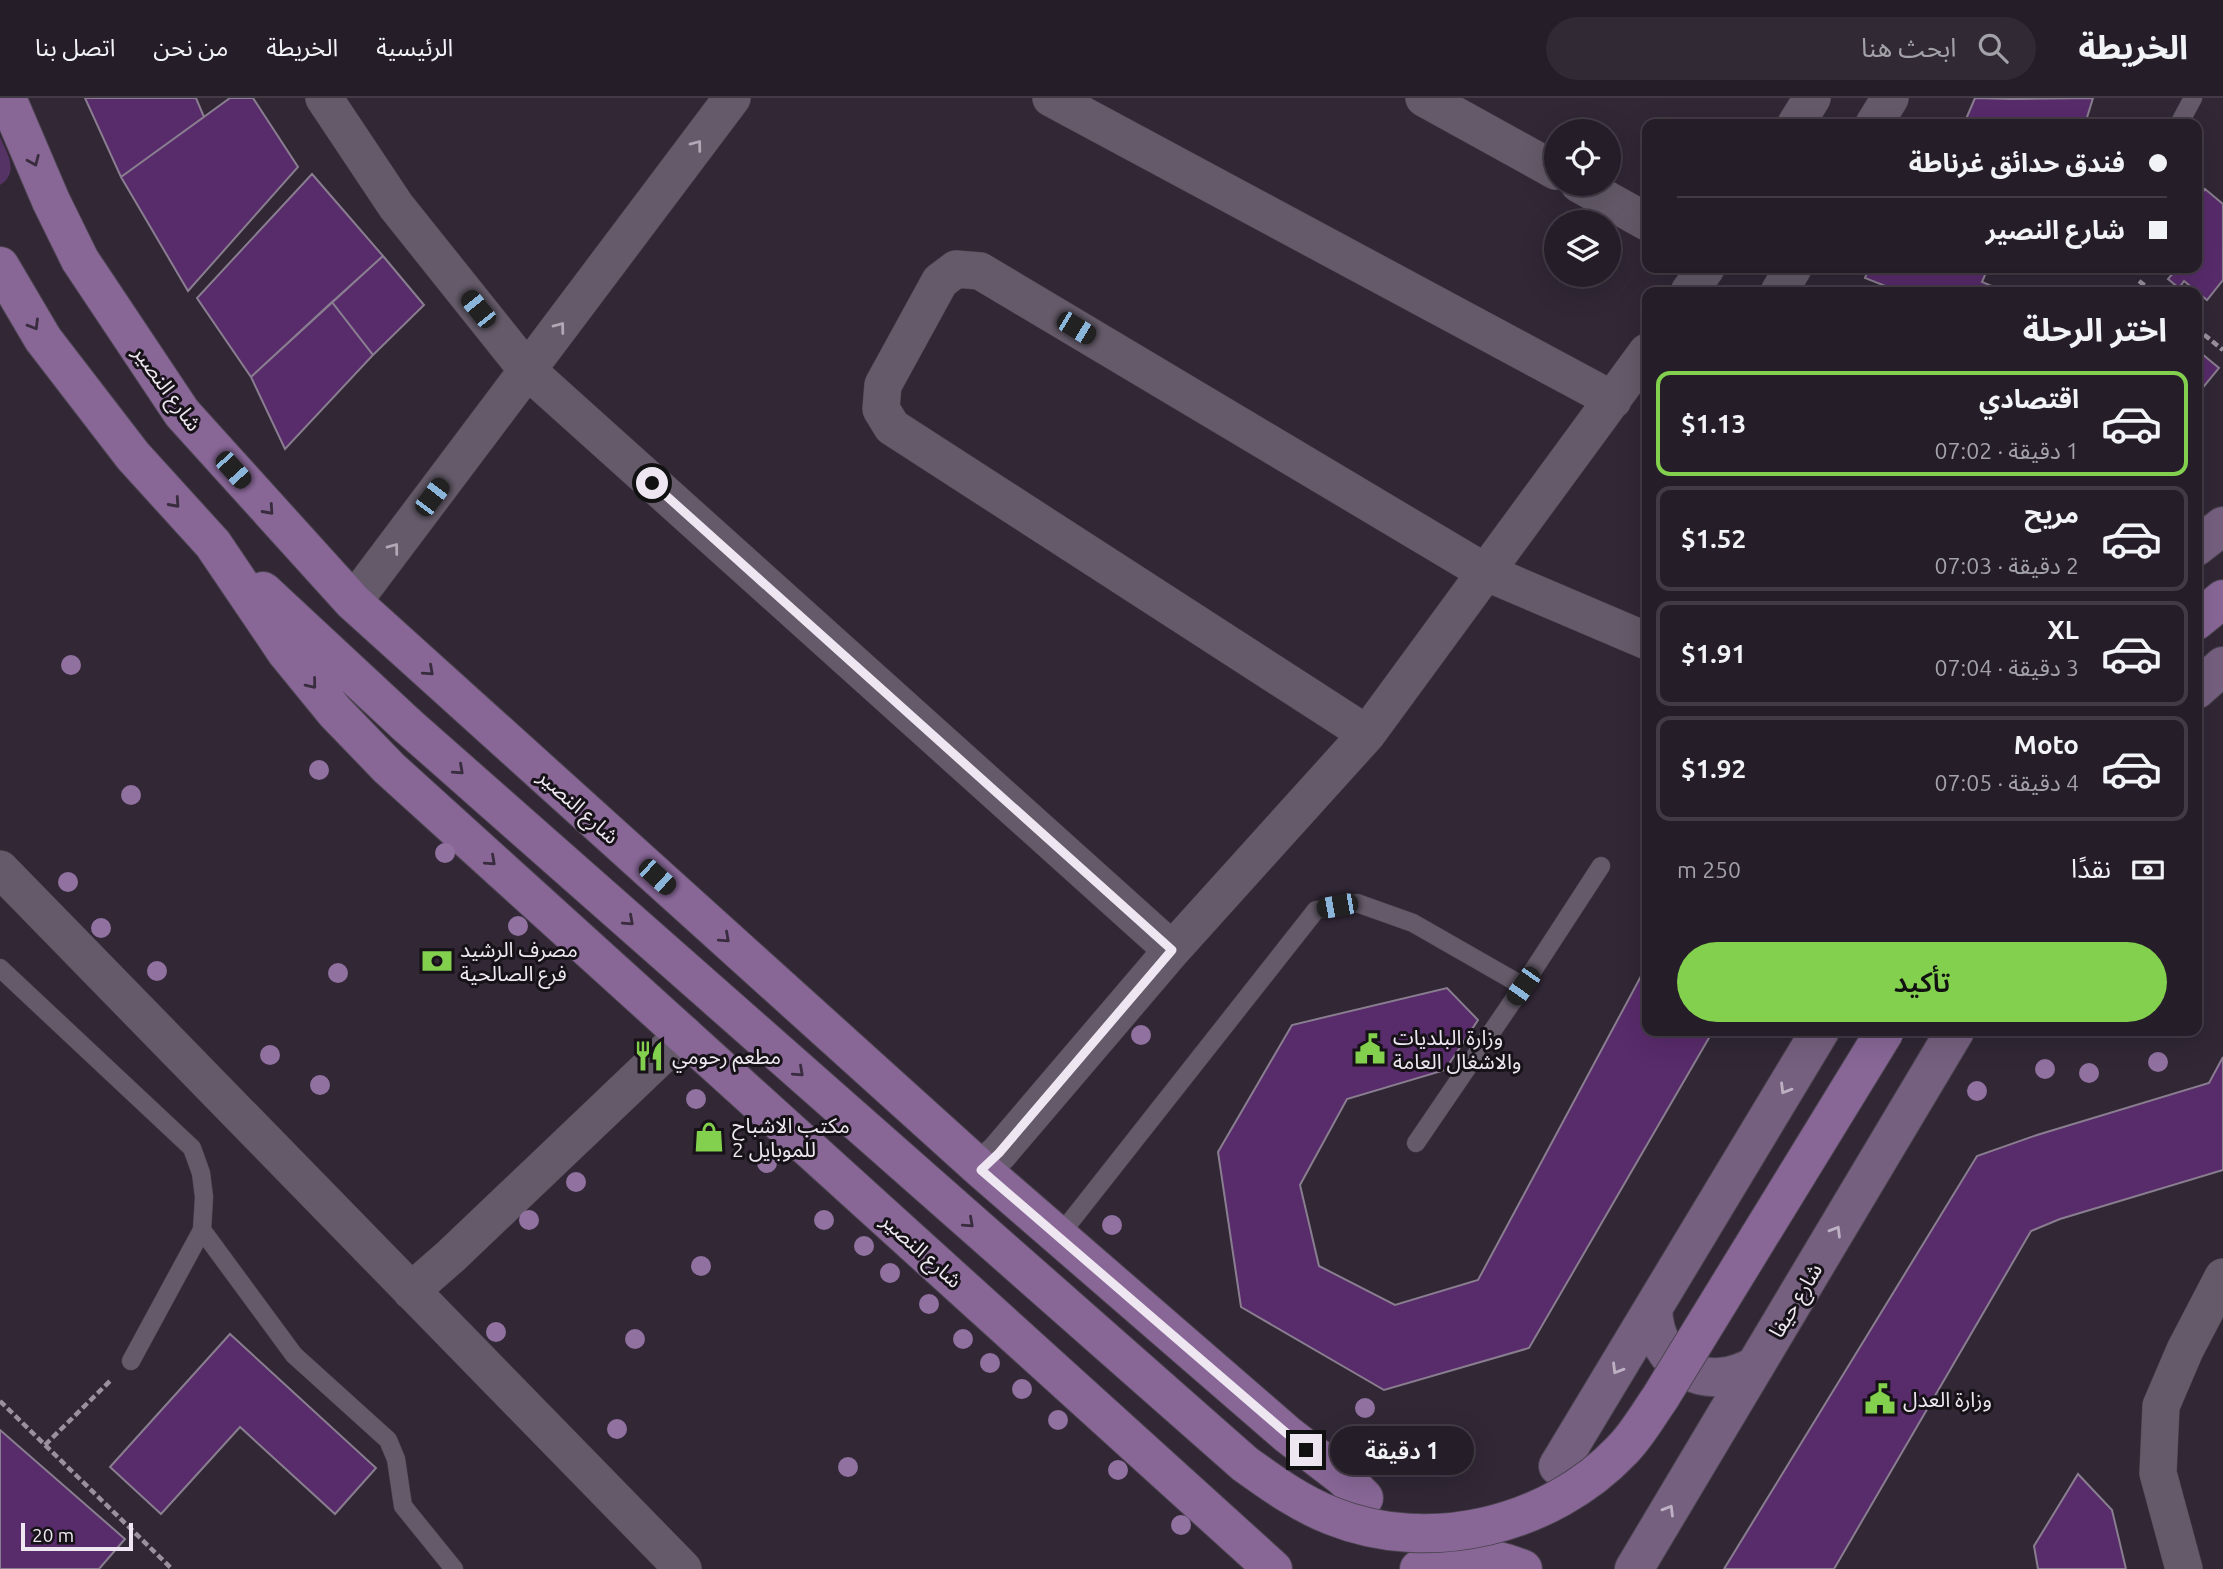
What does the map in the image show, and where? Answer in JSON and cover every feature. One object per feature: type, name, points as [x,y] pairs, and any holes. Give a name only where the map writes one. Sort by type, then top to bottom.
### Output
[{"type":"main road","name":"شارع النصیر","points":[[7,98],[51,201],[80,260],[182,413],[353,602],[990,1161],[1059,1236],[1288,1436],[1344,1478],[1364,1498]]},
{"type":"main road","name":"شارع النصیر","points":[[0,265],[43,339],[133,456],[213,544],[286,652],[335,712],[389,768],[1273,1569]]},
{"type":"main road","points":[[2202,542],[2223,526]]},
{"type":"main road","points":[[213,544],[407,725],[1245,1464],[1292,1497],[1333,1517],[1371,1528],[1404,1532],[1437,1533],[1492,1525],[1521,1516],[1563,1497],[1594,1476],[1623,1449],[1660,1398],[1882,1036]]},
{"type":"main road","points":[[2202,616],[2223,599]]},
{"type":"main road","points":[[2202,685],[2223,666]]},
{"type":"main road","points":[[1558,1466],[1816,1036]]},
{"type":"main road","name":"شارع حيفا","points":[[1634,1569],[1952,1036]]},
{"type":"main road","points":[[1653,1310],[1654,1326],[1668,1355],[1695,1374],[1727,1377],[1742,1373],[1756,1364]]},
{"type":"main road","points":[[1403,1565],[1486,1555],[1523,1569]]},
{"type":"street","points":[[324,98],[396,205],[527,370],[1172,950]]},
{"type":"street","points":[[1051,98],[1613,400]]},
{"type":"street","points":[[1424,98],[1544,164]]},
{"type":"street","points":[[1799,119],[1812,98]]},
{"type":"street","points":[[1877,119],[1890,98]]},
{"type":"street","points":[[353,602],[728,100]]},
{"type":"street","points":[[1600,196],[1642,219]]},
{"type":"street","points":[[1367,734],[892,428],[881,409],[883,384],[940,281],[956,269],[980,271],[1485,572],[1642,639]]},
{"type":"street","points":[[990,1161],[1172,950],[1367,734],[1642,359]]},
{"type":"street","points":[[0,869],[683,1569]]},
{"type":"street","points":[[411,1291],[684,1034]]},
{"type":"street","points":[[2184,1569],[2158,1473],[2161,1406],[2185,1350],[2223,1277]]},
{"type":"lane","points":[[2182,119],[2193,98]]},
{"type":"lane","points":[[1416,1143],[1601,866]]},
{"type":"lane","points":[[1059,1236],[1316,910],[1357,903],[1413,923],[1523,986]]},
{"type":"lane","points":[[0,968],[192,1148],[201,1174],[204,1197],[202,1230],[131,1361]]},
{"type":"lane","points":[[202,1230],[295,1355],[388,1440],[396,1459],[403,1506],[454,1569]]},
{"type":"path","points":[[2139,281],[2147,287]]},
{"type":"path","points":[[2202,333],[2223,350]]},
{"type":"path","points":[[45,1445],[131,1361]]},
{"type":"path","points":[[0,1401],[172,1569]]},
{"type":"shaded area","points":[[0,137],[11,169],[6,180],[0,185]]},
{"type":"building","points":[[85,98],[196,98],[204,117],[121,177]]},
{"type":"building","points":[[230,98],[253,98],[298,167],[188,291],[121,177]]},
{"type":"building","points":[[1975,98],[2093,98],[2087,119],[1966,119]]},
{"type":"building","points":[[312,174],[383,256],[251,377],[197,298]]},
{"type":"building","points":[[2205,189],[2223,204],[2223,280],[2207,300],[2202,296],[2202,287],[2191,287],[2184,281],[2178,287],[2168,279],[2173,273],[2202,273],[2202,193]]},
{"type":"building","points":[[383,256],[424,305],[373,355],[332,302]]},
{"type":"building","points":[[1867,273],[1986,273],[1982,282],[1994,287],[1888,287],[1865,278]]},
{"type":"building","points":[[332,302],[373,355],[285,449],[251,377]]},
{"type":"building","points":[[2202,354],[2219,368],[2202,389]]},
{"type":"building","points":[[1642,974],[1642,1036],[1710,1036],[1529,1348],[1384,1390],[1241,1307],[1218,1152],[1292,1025],[1447,988],[1478,1020],[1445,1070],[1347,1099],[1300,1185],[1319,1266],[1395,1305],[1478,1280]]},
{"type":"building","name":"وزارة العدل","points":[[2223,1057],[2223,1170],[2060,1219],[2031,1231],[1834,1569],[1724,1569],[1977,1156],[2209,1083]]},
{"type":"building","points":[[230,1334],[376,1468],[335,1514],[240,1427],[161,1514],[110,1467]]},
{"type":"building","points":[[0,1430],[125,1539],[99,1569],[0,1569]]},
{"type":"building","points":[[2078,1474],[2112,1510],[2126,1569],[2038,1569],[2034,1546]]},
{"type":"place","name":"مصرف الرشيد فرع الصالحية","points":[[437,961]]},
{"type":"place","name":"وزارة البلديات والاشغال العامة","points":[[1370,1049]]},
{"type":"place","name":"مطعم رحومي","points":[[649,1056]]},
{"type":"place","name":"مكتب الاشباح 2 للموبايل","points":[[709,1137]]},
{"type":"place","name":"وزارة العدل","points":[[1880,1399]]},
{"type":"route","points":[[652,483],[1172,950],[999,1153],[981,1170],[1306,1450]]}]
